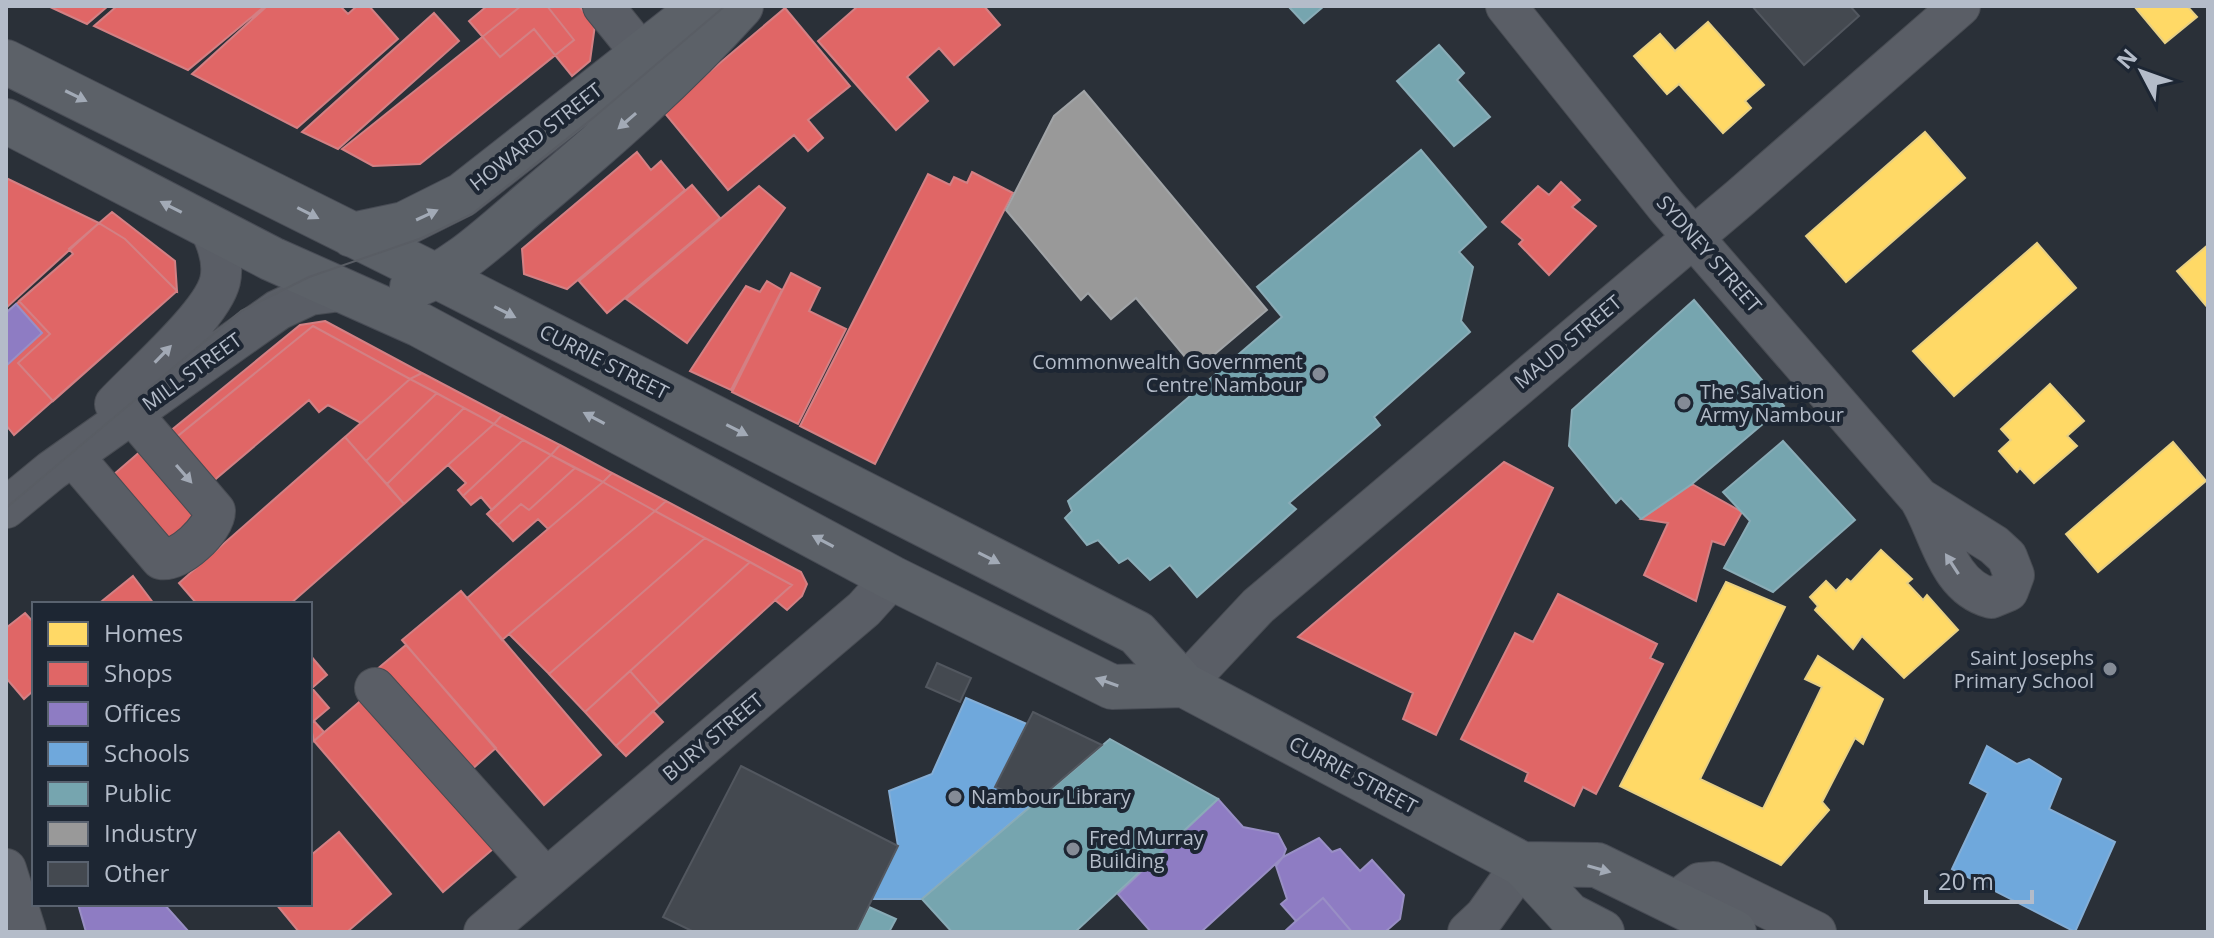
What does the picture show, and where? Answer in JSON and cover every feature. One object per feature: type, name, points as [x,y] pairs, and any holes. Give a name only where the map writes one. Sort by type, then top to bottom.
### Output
[{"type":"main road","name":"HOWARD STREET","points":[[344,292],[389,294],[436,276],[483,242],[654,69],[703,6]]},
{"type":"main road","name":"HOWARD STREET","points":[[352,235],[385,231],[417,220],[462,195],[654,69],[741,6]]},
{"type":"main road","name":"CURRIE STREET","points":[[6,62],[436,276],[1137,633],[1184,685],[1522,864],[1569,915],[1602,932]]},
{"type":"main road","name":"CURRIE STREET","points":[[6,121],[272,259],[420,325],[892,578],[1112,687],[1184,685]]},
{"type":"main road","points":[[214,166],[251,213],[272,259]]},
{"type":"main road","name":"BURY STREET","points":[[892,578],[920,523]]},
{"type":"main road","name":"CURRIE STREET","points":[[1522,864],[1597,865],[1734,932]]},
{"type":"street","points":[[603,6],[654,69]]},
{"type":"street","name":"SYDNEY STREET","points":[[1506,6],[1695,236],[1919,498]]},
{"type":"street","name":"MAUD STREET","points":[[1184,685],[1258,606],[1695,236],[1960,6]]},
{"type":"street","name":"MILL STREET","points":[[62,464],[212,299],[221,269],[218,247],[209,227]]},
{"type":"street","points":[[261,322],[275,296],[272,259]]},
{"type":"street","name":"MILL STREET","points":[[6,508],[62,464],[261,322],[299,299],[344,292]]},
{"type":"street","points":[[62,464],[161,559],[174,558],[212,525],[215,511],[133,415]]},
{"type":"street","name":"BURY STREET","points":[[484,932],[864,609],[892,578]]},
{"type":"street","points":[[375,688],[546,879]]},
{"type":"street","points":[[1468,932],[1485,916],[1522,864]]},
{"type":"street","points":[[6,869],[26,932]]},
{"type":"street","points":[[1675,902],[1700,883],[1714,882],[1816,932]]},
{"type":"building: Homes","points":[[2134,6],[2187,6],[2197,17],[2165,43]]},
{"type":"building: Homes","points":[[1708,22],[1764,85],[1745,101],[1751,108],[1723,133],[1679,84],[1667,94],[1634,56],[1660,34],[1675,51]]},
{"type":"building: Homes","points":[[1925,132],[1965,178],[1846,282],[1806,236]]},
{"type":"building: Homes","points":[[2037,243],[2076,288],[1954,396],[1913,351]]},
{"type":"building: Homes","points":[[2208,245],[2208,308],[2177,271]]},
{"type":"building: Homes","points":[[2050,384],[2084,421],[2067,436],[2077,446],[2034,483],[2020,468],[2017,472],[1999,451],[2011,440],[2001,429]]},
{"type":"building: Homes","points":[[2173,442],[2206,481],[2098,572],[2066,534]]},
{"type":"building: Homes","points":[[1881,550],[1912,579],[1907,583],[1923,600],[1927,595],[1958,630],[1904,678],[1862,636],[1853,649],[1815,610],[1818,606],[1810,597],[1826,581],[1836,591],[1847,579],[1851,582]]},
{"type":"building: Homes","points":[[1726,582],[1785,607],[1700,779],[1763,809],[1822,687],[1805,679],[1818,656],[1883,699],[1863,744],[1855,738],[1822,802],[1829,810],[1781,865],[1620,786]]},
{"type":"building: Shops","points":[[48,6],[108,6],[87,24]]},
{"type":"building: Shops","points":[[117,6],[265,6],[188,70],[94,26]]},
{"type":"building: Shops","points":[[267,6],[340,6],[348,14],[357,6],[369,6],[398,39],[297,128],[192,74]]},
{"type":"building: Shops","points":[[487,6],[579,6],[595,25],[590,61],[572,76],[534,29],[500,57],[469,21]]},
{"type":"building: Shops","points":[[521,6],[547,6],[574,40],[420,164],[373,166],[342,149]]},
{"type":"building: Shops","points":[[858,6],[984,6],[1000,25],[954,65],[939,48],[907,77],[928,101],[896,130],[818,41]]},
{"type":"building: Shops","points":[[785,8],[850,86],[808,120],[823,138],[808,151],[794,135],[728,190],[663,111]]},
{"type":"building: Shops","points":[[434,13],[459,41],[338,149],[302,132]]},
{"type":"building: Shops","points":[[637,152],[651,170],[661,161],[685,190],[567,289],[524,274],[522,249]]},
{"type":"building: Shops","points":[[972,172],[1013,193],[875,464],[800,426],[928,174],[950,185],[954,177],[967,183]]},
{"type":"building: Shops","points":[[6,178],[99,223],[6,308]]},
{"type":"building: Shops","points":[[1561,182],[1580,200],[1572,207],[1596,226],[1549,275],[1519,244],[1523,240],[1502,222],[1538,186],[1549,195]]},
{"type":"building: Shops","points":[[692,185],[720,218],[607,313],[579,281]]},
{"type":"building: Shops","points":[[759,186],[785,208],[687,343],[626,299]]},
{"type":"building: Shops","points":[[112,212],[175,261],[177,291],[125,239],[99,223]]},
{"type":"building: Shops","points":[[99,223],[125,239],[177,291],[14,435],[6,425],[6,313],[73,254],[69,249]]},
{"type":"building: Shops","points":[[99,223],[125,239],[177,291],[53,401],[18,363],[50,334],[19,301],[73,254],[69,249]]},
{"type":"building: Shops","points":[[791,273],[820,288],[809,311],[846,329],[798,424],[732,392]]},
{"type":"building: Shops","points":[[767,281],[782,290],[731,390],[690,371],[746,286],[760,292]]},
{"type":"building: Shops","points":[[325,321],[422,373],[410,379],[313,326],[168,444],[163,437],[300,325]]},
{"type":"building: Shops","points":[[313,326],[410,379],[361,423],[328,405],[319,412],[309,400],[205,488],[168,444]]},
{"type":"building: Shops","points":[[422,373],[502,415],[494,424],[410,379]]},
{"type":"building: Shops","points":[[410,379],[437,393],[366,461],[345,437]]},
{"type":"building: Shops","points":[[437,393],[464,408],[387,484],[366,461]]},
{"type":"building: Shops","points":[[464,408],[494,424],[404,504],[387,484]]},
{"type":"building: Shops","points":[[502,415],[560,445],[551,455],[494,424]]},
{"type":"building: Shops","points":[[494,424],[523,440],[463,496],[458,490],[466,483],[448,465]]},
{"type":"building: Shops","points":[[345,437],[404,504],[292,602],[195,602],[179,583]]},
{"type":"building: Shops","points":[[523,440],[551,455],[492,510],[481,497],[471,505],[463,496]]},
{"type":"building: Shops","points":[[149,444],[208,512],[164,549],[106,481]]},
{"type":"building: Shops","points":[[560,445],[612,473],[603,482],[551,455]]},
{"type":"building: Shops","points":[[551,455],[603,482],[548,529],[538,519],[513,541],[487,514]]},
{"type":"building: Shops","points":[[551,455],[575,468],[529,510],[521,504],[498,525],[487,514]]},
{"type":"building: Shops","points":[[1504,462],[1553,488],[1436,735],[1403,719],[1413,693],[1298,637]]},
{"type":"building: Shops","points":[[575,468],[603,482],[548,529],[538,519],[513,541],[498,525],[521,504],[529,510]]},
{"type":"building: Shops","points":[[612,473],[666,501],[655,511],[603,482]]},
{"type":"building: Shops","points":[[603,482],[655,511],[502,640],[467,598]]},
{"type":"building: Shops","points":[[1692,484],[1742,512],[1724,545],[1712,541],[1696,601],[1644,575],[1668,523],[1641,519]]},
{"type":"building: Shops","points":[[666,501],[801,572],[807,584],[802,596],[787,610],[775,600],[792,585],[655,511]]},
{"type":"building: Shops","points":[[655,511],[705,538],[549,674],[509,634]]},
{"type":"building: Shops","points":[[705,538],[750,562],[585,712],[549,674]]},
{"type":"building: Shops","points":[[750,562],[792,585],[660,705],[630,671]]},
{"type":"building: Shops","points":[[133,576],[152,602],[101,602]]},
{"type":"building: Shops","points":[[461,591],[601,755],[544,805],[402,640]]},
{"type":"building: Shops","points":[[1558,594],[1657,644],[1650,658],[1663,664],[1596,794],[1583,787],[1574,806],[1525,781],[1528,773],[1461,739],[1515,633],[1533,642]]},
{"type":"building: Shops","points":[[25,613],[32,621],[32,692],[24,699],[6,678],[6,628]]},
{"type":"building: Shops","points":[[406,645],[496,748],[461,779],[370,675]]},
{"type":"building: Shops","points":[[312,657],[327,675],[312,688]]},
{"type":"building: Shops","points":[[630,671],[660,705],[616,746],[585,712]]},
{"type":"building: Shops","points":[[312,688],[329,708],[312,722]]},
{"type":"building: Shops","points":[[372,691],[500,843],[443,892],[314,741]]},
{"type":"building: Shops","points":[[653,711],[663,722],[626,756],[616,746]]},
{"type":"building: Shops","points":[[314,721],[324,732],[314,741],[312,732]]},
{"type":"building: Shops","points":[[339,832],[391,894],[347,932],[299,932],[278,906],[312,906],[312,854]]},
{"type":"building: Offices","points":[[16,304],[42,333],[6,366],[6,313]]},
{"type":"building: Offices","points":[[1218,799],[1243,827],[1278,834],[1286,849],[1283,857],[1201,932],[1151,932],[1118,894]]},
{"type":"building: Offices","points":[[1319,838],[1332,852],[1340,849],[1360,871],[1372,860],[1404,895],[1400,919],[1385,932],[1352,932],[1323,898],[1296,921],[1281,904],[1287,899],[1276,866],[1283,857]]},
{"type":"building: Offices","points":[[1323,898],[1352,932],[1284,932],[1296,921]]},
{"type":"building: Offices","points":[[79,906],[166,906],[189,932],[86,932]]},
{"type":"building: Schools","name":"Nambour Library","points":[[966,698],[1027,724],[995,787],[1034,803],[922,899],[872,899],[898,846],[889,791],[932,774]]},
{"type":"building: Schools","points":[[1987,746],[2017,764],[2029,759],[2061,779],[2049,809],[2115,842],[2075,932],[1952,869],[1988,793],[1970,783]]},
{"type":"building: Public","points":[[1288,6],[1324,6],[1304,23]]},
{"type":"building: Public","points":[[1439,45],[1464,73],[1457,80],[1490,117],[1454,146],[1397,81]]},
{"type":"building: Public","name":"Commonwealth Government Centre Nambour","points":[[1421,150],[1486,227],[1459,252],[1473,267],[1461,321],[1470,332],[1374,417],[1380,425],[1289,503],[1296,509],[1197,597],[1170,565],[1150,580],[1128,558],[1119,563],[1098,540],[1087,545],[1065,518],[1072,511],[1068,501],[1282,317],[1257,287]]},
{"type":"building: Public","points":[[1694,300],[1784,406],[1692,484],[1641,519],[1621,498],[1616,503],[1569,446],[1572,410]]},
{"type":"building: Public","points":[[1783,441],[1855,520],[1773,592],[1724,568],[1750,521],[1723,492]]},
{"type":"building: Public","name":"Fred Murray Building","points":[[1110,739],[1218,799],[1075,932],[952,932],[922,899]]},
{"type":"building: Public","points":[[869,907],[896,919],[889,932],[856,932]]},
{"type":"building: Industry","points":[[1084,91],[1267,310],[1196,370],[1136,298],[1111,319],[1088,293],[1081,300],[1006,210],[1054,116]]},
{"type":"building: Other","points":[[1752,6],[1850,6],[1859,16],[1804,65]]},
{"type":"building: Other","points":[[937,663],[971,678],[960,702],[926,687]]},
{"type":"building: Other","points":[[1033,712],[1102,745],[1034,803],[995,787]]},
{"type":"building: Other","points":[[741,766],[898,846],[856,932],[694,932],[663,917]]},
{"type":"tram line","points":[[6,508],[241,311],[309,277],[422,238],[472,214],[593,118],[725,6]]},
{"type":"place","name":"Commonwealth Government Centre Nambour","points":[[1319,374]]},
{"type":"place","name":"The Salvation Army Nambour","points":[[1684,403]]},
{"type":"place","name":"Saint Josephs Primary School","points":[[2110,669]]},
{"type":"place","name":"Nambour Library","points":[[955,797]]},
{"type":"place","name":"Fred Murray Building","points":[[1073,849]]}]
